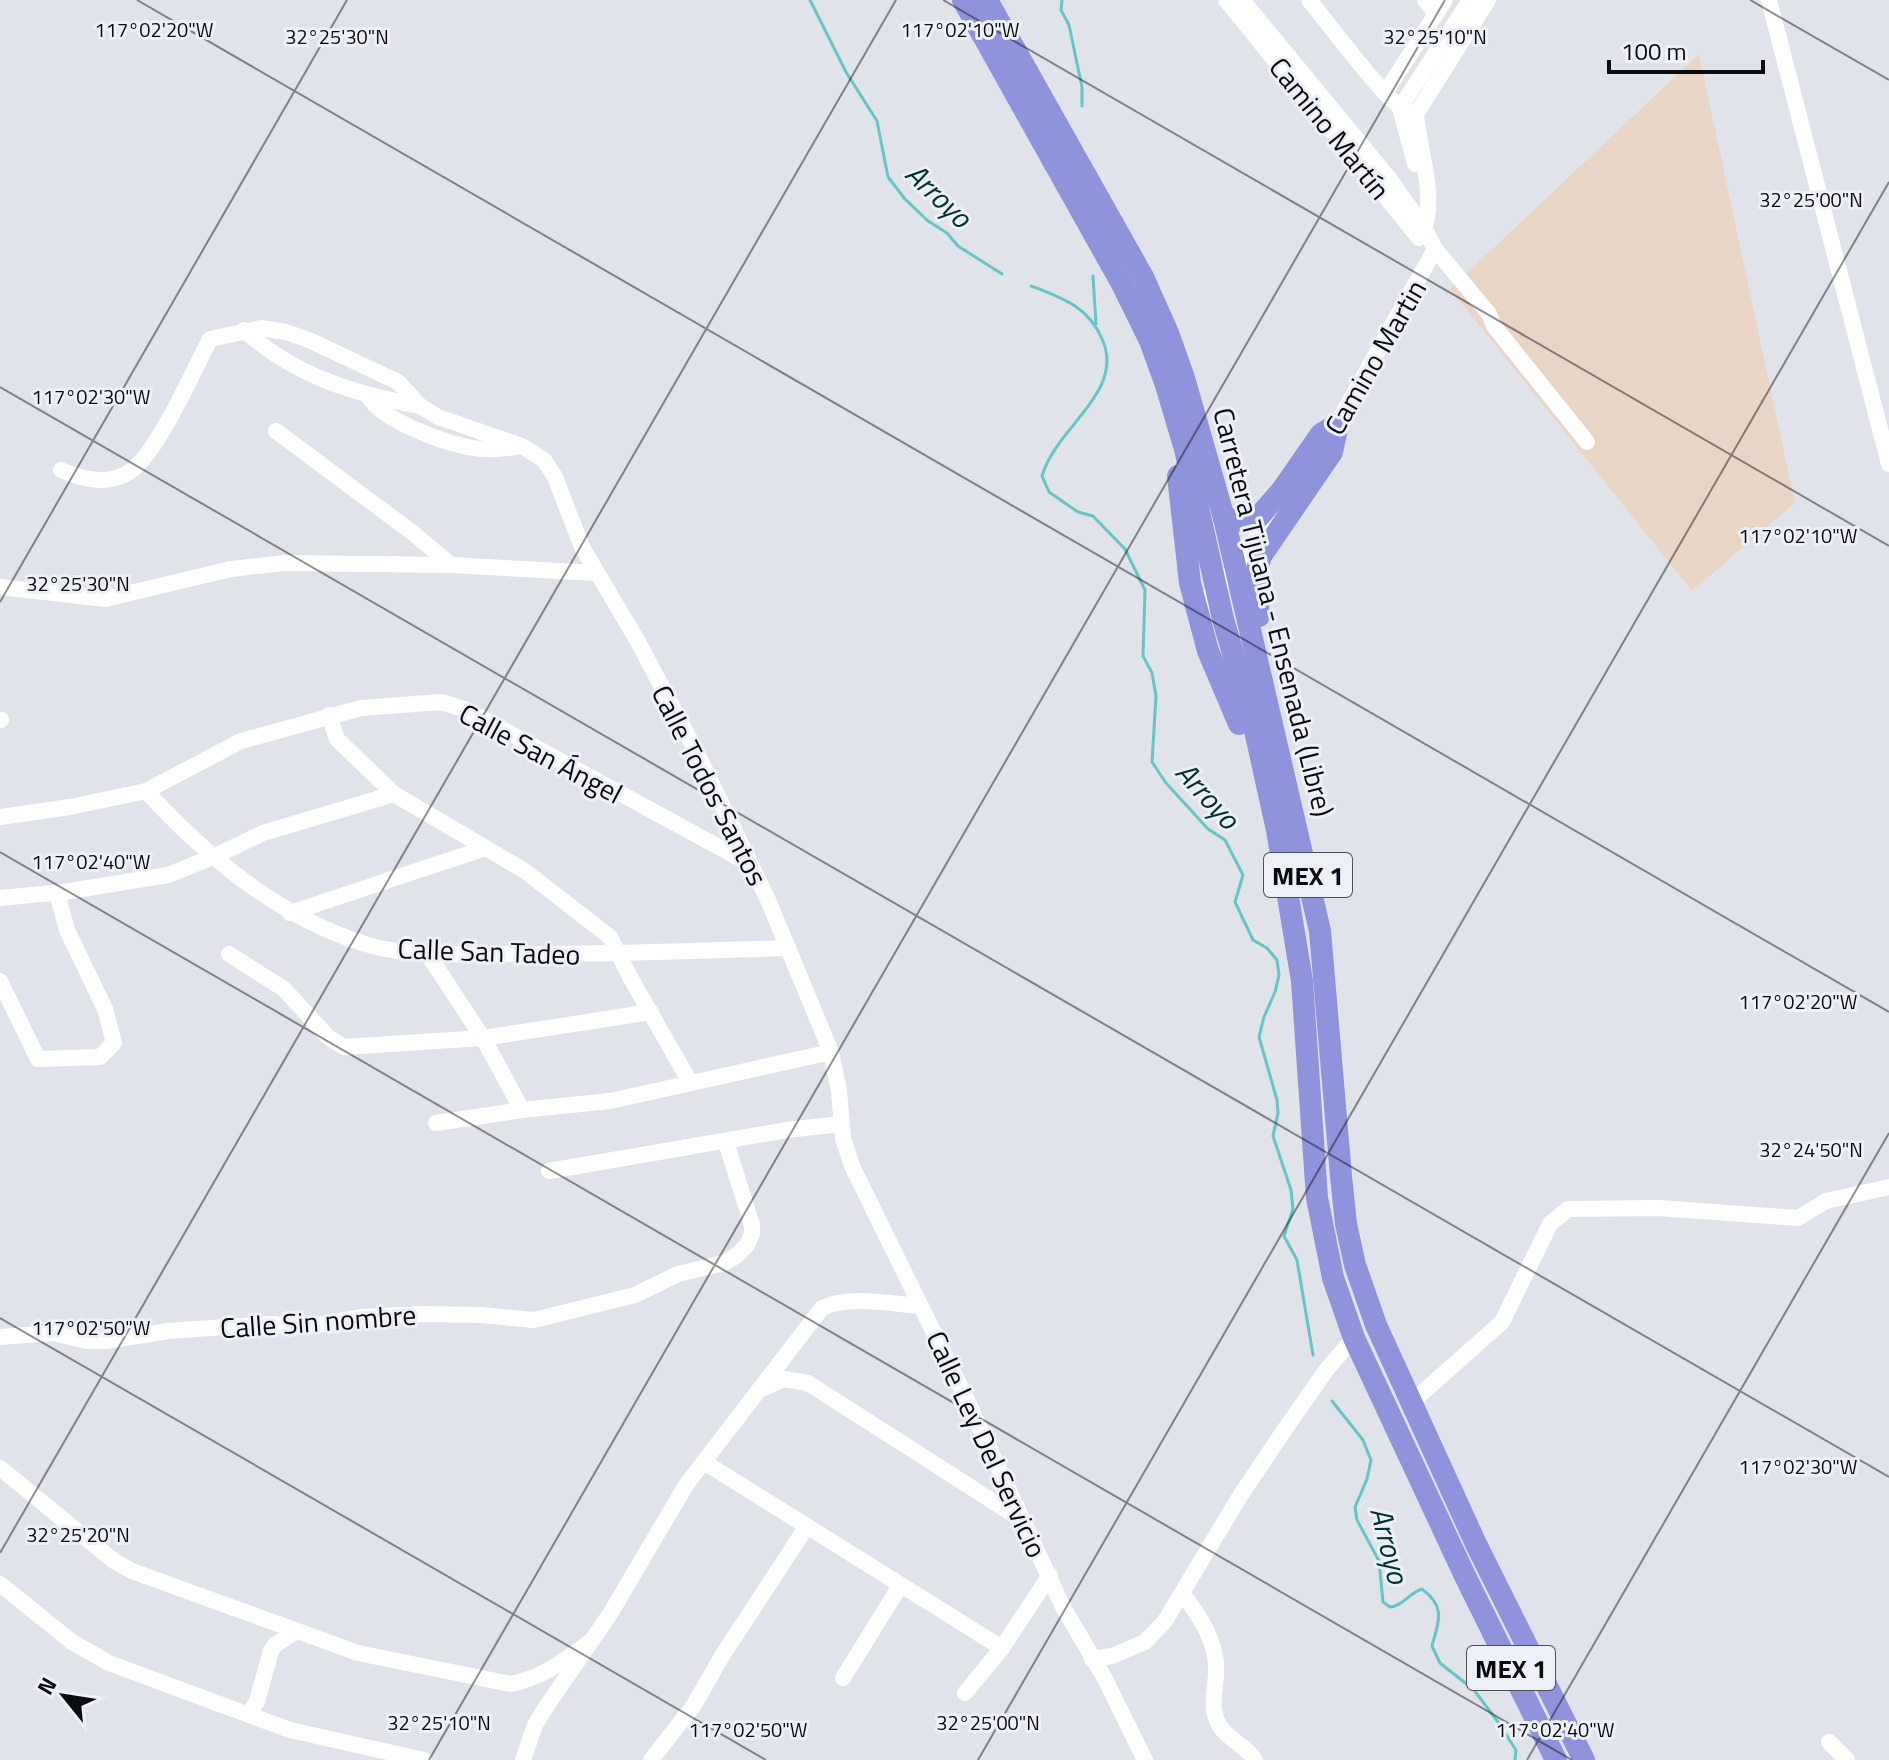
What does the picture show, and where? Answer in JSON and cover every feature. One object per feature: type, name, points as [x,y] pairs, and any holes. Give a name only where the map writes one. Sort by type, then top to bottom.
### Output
[{"type":"highway","name":"Carretera Tijuana - Ensenada (Libre)","points":[[963,0],[1091,226],[1150,341],[1166,385],[1185,449],[1223,619],[1254,726],[1277,830],[1302,981],[1317,1198],[1326,1254],[1354,1338],[1465,1576],[1556,1760]]},
{"type":"highway","name":"Carretera Tijuana - Ensenada (Libre)","points":[[987,0],[1143,277],[1184,378],[1224,518],[1320,931],[1341,1176],[1349,1238],[1358,1276],[1376,1325],[1506,1606],[1584,1760]]},
{"type":"highway","points":[[1166,385],[1164,412],[1181,491],[1190,583],[1202,604],[1208,651],[1236,711],[1257,790],[1277,830]]},
{"type":"highway","points":[[1224,518],[1249,522],[1257,519],[1282,490],[1321,434],[1338,424]]},
{"type":"highway","points":[[1254,640],[1259,620],[1255,577],[1261,556],[1332,452],[1338,424]]},
{"type":"street","name":"Camino Martín","points":[[1226,0],[1418,228]]},
{"type":"street","name":"Camino Martín","points":[[1242,0],[1388,177],[1433,254],[1481,320],[1494,326],[1587,442]]},
{"type":"street","points":[[1309,0],[1385,93],[1408,111],[1427,191],[1418,228]]},
{"type":"street","points":[[1385,93],[1440,7],[1425,0]]},
{"type":"street","points":[[1408,111],[1470,0]]},
{"type":"street","points":[[1408,111],[1488,0]]},
{"type":"street","points":[[1769,0],[1889,464]]},
{"type":"street","name":"Camino Martin","points":[[1202,604],[1313,463],[1433,254]]},
{"type":"street","points":[[61,470],[81,479],[96,480],[125,475],[135,468],[146,456],[210,339],[261,328],[286,332],[319,344],[398,382],[420,406],[438,417],[522,446]]},
{"type":"street","points":[[244,330],[285,362],[369,397],[420,406]]},
{"type":"street","points":[[369,397],[384,414],[466,447],[491,450],[522,446]]},
{"type":"street","points":[[276,431],[451,565]]},
{"type":"street","name":"Calle Todos Santos","points":[[522,446],[544,460],[555,477],[582,547],[637,640],[728,813],[831,1052],[839,1091],[841,1124]]},
{"type":"street","points":[[0,587],[105,599],[258,565],[285,563],[451,565],[596,573]]},
{"type":"street","name":"Calle San Ángel","points":[[0,817],[70,807],[146,791],[241,741],[329,715],[391,704],[441,702],[467,710],[750,864]]},
{"type":"street","points":[[329,715],[337,739],[394,794],[525,871],[610,937],[690,1082]]},
{"type":"street","name":"Calle San Tadeo","points":[[146,791],[174,822],[244,883],[290,913],[365,944],[395,951],[427,953],[620,954],[788,948]]},
{"type":"street","points":[[0,898],[57,893],[168,875],[263,833],[394,794]]},
{"type":"street","points":[[290,913],[486,848]]},
{"type":"street","points":[[0,981],[38,1059],[100,1057],[114,1043],[105,1009],[67,930],[57,893]]},
{"type":"street","points":[[427,953],[483,1038],[522,1110]]},
{"type":"street","points":[[229,954],[284,989],[328,1037],[344,1047],[483,1038],[651,1012]]},
{"type":"street","points":[[436,1123],[610,1101],[831,1052]]},
{"type":"street","points":[[549,1171],[841,1124]]},
{"type":"street","name":"Calle Ley Del Servicio","points":[[841,1124],[852,1166],[1063,1607],[1145,1760]]},
{"type":"street","name":"Calle Sin nombre","points":[[0,1337],[53,1333],[87,1341],[106,1341],[210,1328],[271,1324],[308,1327],[360,1317],[424,1314],[534,1320],[635,1295],[678,1274],[724,1263],[747,1245],[752,1225],[726,1142]]},
{"type":"street","points":[[1412,1402],[1502,1322],[1550,1224],[1568,1209],[1659,1208],[1798,1218],[1826,1201],[1889,1187]]},
{"type":"street","points":[[523,1760],[540,1716],[642,1563],[686,1485],[822,1308],[832,1303],[857,1302],[921,1306]]},
{"type":"street","points":[[1092,1659],[1112,1656],[1145,1642],[1165,1621],[1240,1496],[1327,1369],[1354,1338]]},
{"type":"street","points":[[761,1390],[784,1379],[808,1383],[1024,1521]]},
{"type":"street","points":[[704,1462],[1002,1648]]},
{"type":"street","points":[[4,1475],[114,1561],[132,1571],[358,1653],[510,1684],[526,1682],[590,1642]]},
{"type":"street","points":[[651,1760],[694,1705],[722,1656],[807,1526]]},
{"type":"street","points":[[965,1693],[1002,1648],[1050,1575]]},
{"type":"street","points":[[0,1584],[72,1642],[109,1663],[290,1730],[424,1760]]},
{"type":"street","points":[[843,1678],[900,1586]]},
{"type":"street","points":[[1182,1594],[1195,1609],[1213,1651],[1217,1671],[1213,1689],[1217,1721],[1226,1735],[1257,1758]]},
{"type":"street","points":[[249,1714],[257,1701],[271,1651],[295,1632]]},
{"type":"street","points":[[1829,1742],[1847,1760]]},
{"type":"shaded area","points":[[1699,54],[1795,503],[1692,591],[1450,289]]},
{"type":"waterway","name":"Arroyo","points":[[810,0],[846,72],[877,121],[888,177],[928,221],[947,233],[958,246],[1002,274]]},
{"type":"waterway","points":[[1062,0],[1061,10],[1069,25],[1082,87],[1082,106]]},
{"type":"waterway","points":[[1093,276],[1096,324]]},
{"type":"waterway","name":"Arroyo","points":[[1031,286],[1083,312],[1097,329],[1107,360],[1097,394],[1060,442],[1042,476],[1049,492],[1078,512],[1093,516],[1125,549],[1145,590],[1143,656],[1152,673],[1156,696],[1152,762],[1166,783],[1208,829],[1225,840],[1243,875],[1235,902],[1253,940],[1267,948],[1277,960],[1279,975],[1259,1037],[1277,1100],[1278,1113],[1273,1136],[1291,1190],[1293,1209],[1284,1236],[1297,1260],[1313,1355]]},
{"type":"waterway","name":"Arroyo","points":[[1332,1401],[1363,1440],[1371,1460],[1355,1507],[1357,1520],[1379,1561],[1383,1602],[1390,1607],[1395,1606],[1422,1589],[1430,1596],[1439,1614],[1432,1646],[1440,1663],[1474,1690],[1516,1750],[1515,1760]]}]
